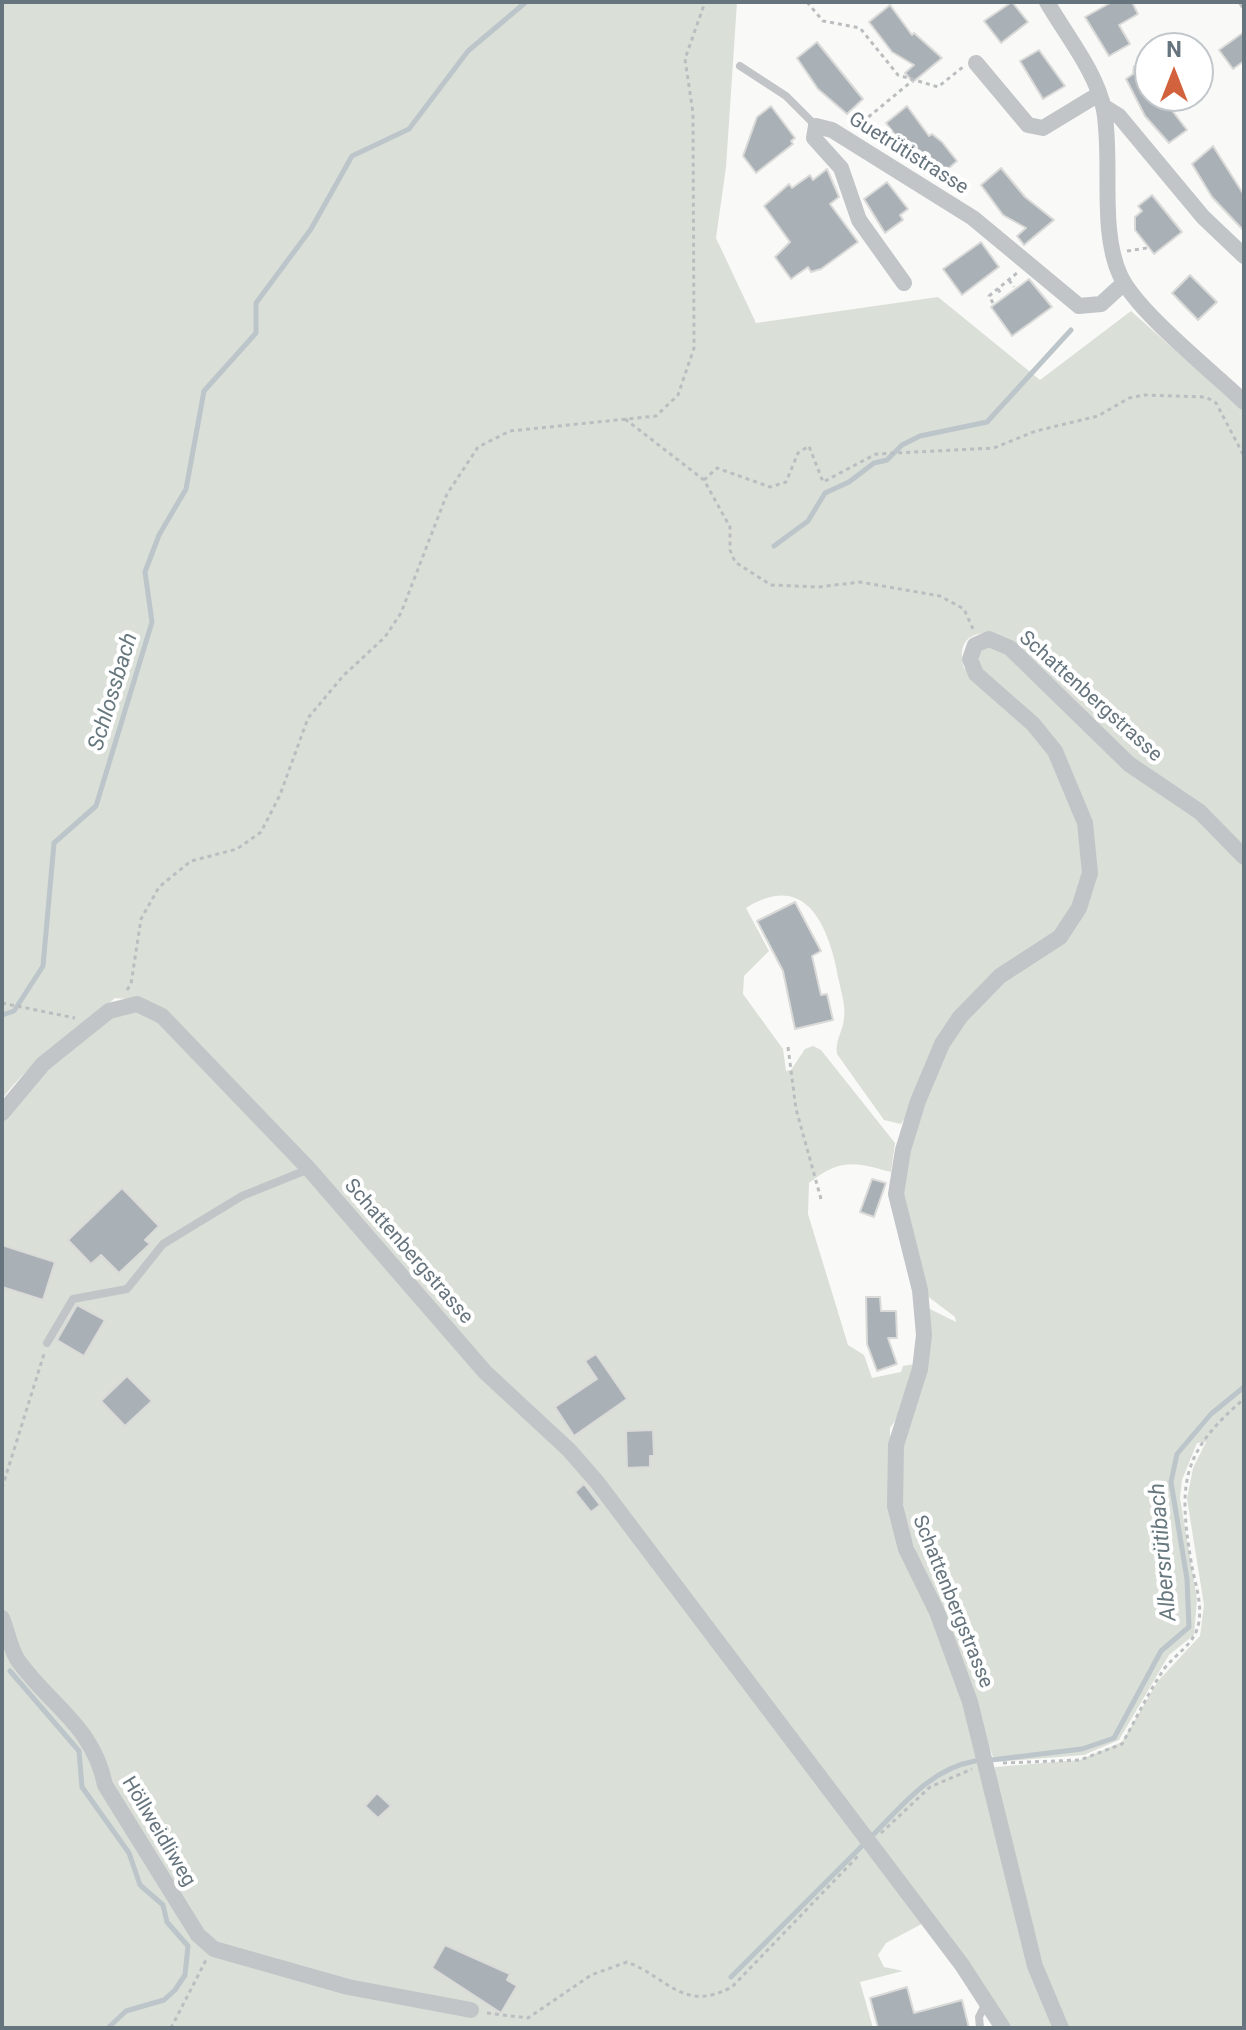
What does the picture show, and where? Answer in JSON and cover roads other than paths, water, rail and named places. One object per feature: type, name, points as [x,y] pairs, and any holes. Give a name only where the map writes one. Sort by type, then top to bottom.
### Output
[{"type":"street","points":[[1047,2],[1101,100],[1119,116],[1203,217],[1244,256]]},
{"type":"street","points":[[976,63],[1028,125],[1034,127],[1043,128],[1101,100]]},
{"type":"street","points":[[1101,100],[1112,253],[1124,283],[1140,304],[1244,402]]},
{"type":"street","name":"Guetrütistrasse","points":[[904,283],[859,220],[843,172],[814,138],[816,126],[832,130],[1007,243],[1074,304],[1097,306],[1124,283]]},
{"type":"street","name":"Schattenbergstrasse","points":[[1061,2028],[1035,1966],[960,1673],[937,1612],[906,1549],[896,1516],[896,1445],[920,1369],[924,1335],[920,1290],[900,1219],[896,1185],[918,1101],[950,1030],[987,986],[1051,944],[1068,928],[1084,897],[1091,861],[1085,823],[1055,751],[1042,732],[976,674],[970,654],[979,641],[993,639],[1010,648],[1129,764],[1189,803],[1244,857]]},
{"type":"street","name":"Schattenbergstrasse","points":[[2,1113],[43,1064],[109,1011],[128,1003],[144,1005],[162,1016],[309,1169],[485,1372],[569,1450],[597,1482],[988,2001],[1003,2028]]},
{"type":"street","name":"Höllweidliweg","points":[[2,1618],[16,1657],[83,1732],[99,1757],[105,1785],[198,1935],[214,1949],[348,1987],[471,2010]]},
{"type":"lane","points":[[740,66],[786,96],[816,126]]},
{"type":"lane","points":[[47,1343],[73,1299],[127,1289],[163,1244],[242,1196],[309,1169]]},
{"type":"lane","points":[[980,2028],[979,2017],[988,2001]]},
{"type":"waterway","name":"Schlossbach","points":[[2,1015],[14,1011],[43,966],[54,843],[96,806],[152,622],[145,572],[159,535],[186,489],[204,391],[256,333],[256,303],[311,229],[352,156],[409,129],[468,51],[526,2]]},
{"type":"waterway","points":[[774,546],[808,521],[825,493],[849,482],[874,463],[887,460],[902,445],[920,436],[987,422],[1071,330]]},
{"type":"waterway","name":"Albersrütibach","points":[[991,1760],[1082,1749],[1114,1738],[1161,1651],[1189,1627],[1187,1579],[1171,1482],[1177,1454],[1211,1414],[1244,1387]]},
{"type":"waterway","points":[[10,1671],[79,1751],[82,1787],[129,1853],[140,1885],[163,1905],[167,1922],[188,1946],[185,1975],[175,1990],[164,2000],[126,2011],[108,2028]]},
{"type":"waterway","points":[[871,1837],[930,1780],[959,1765],[975,1761]]},
{"type":"waterway","points":[[731,1977],[862,1846]]}]
